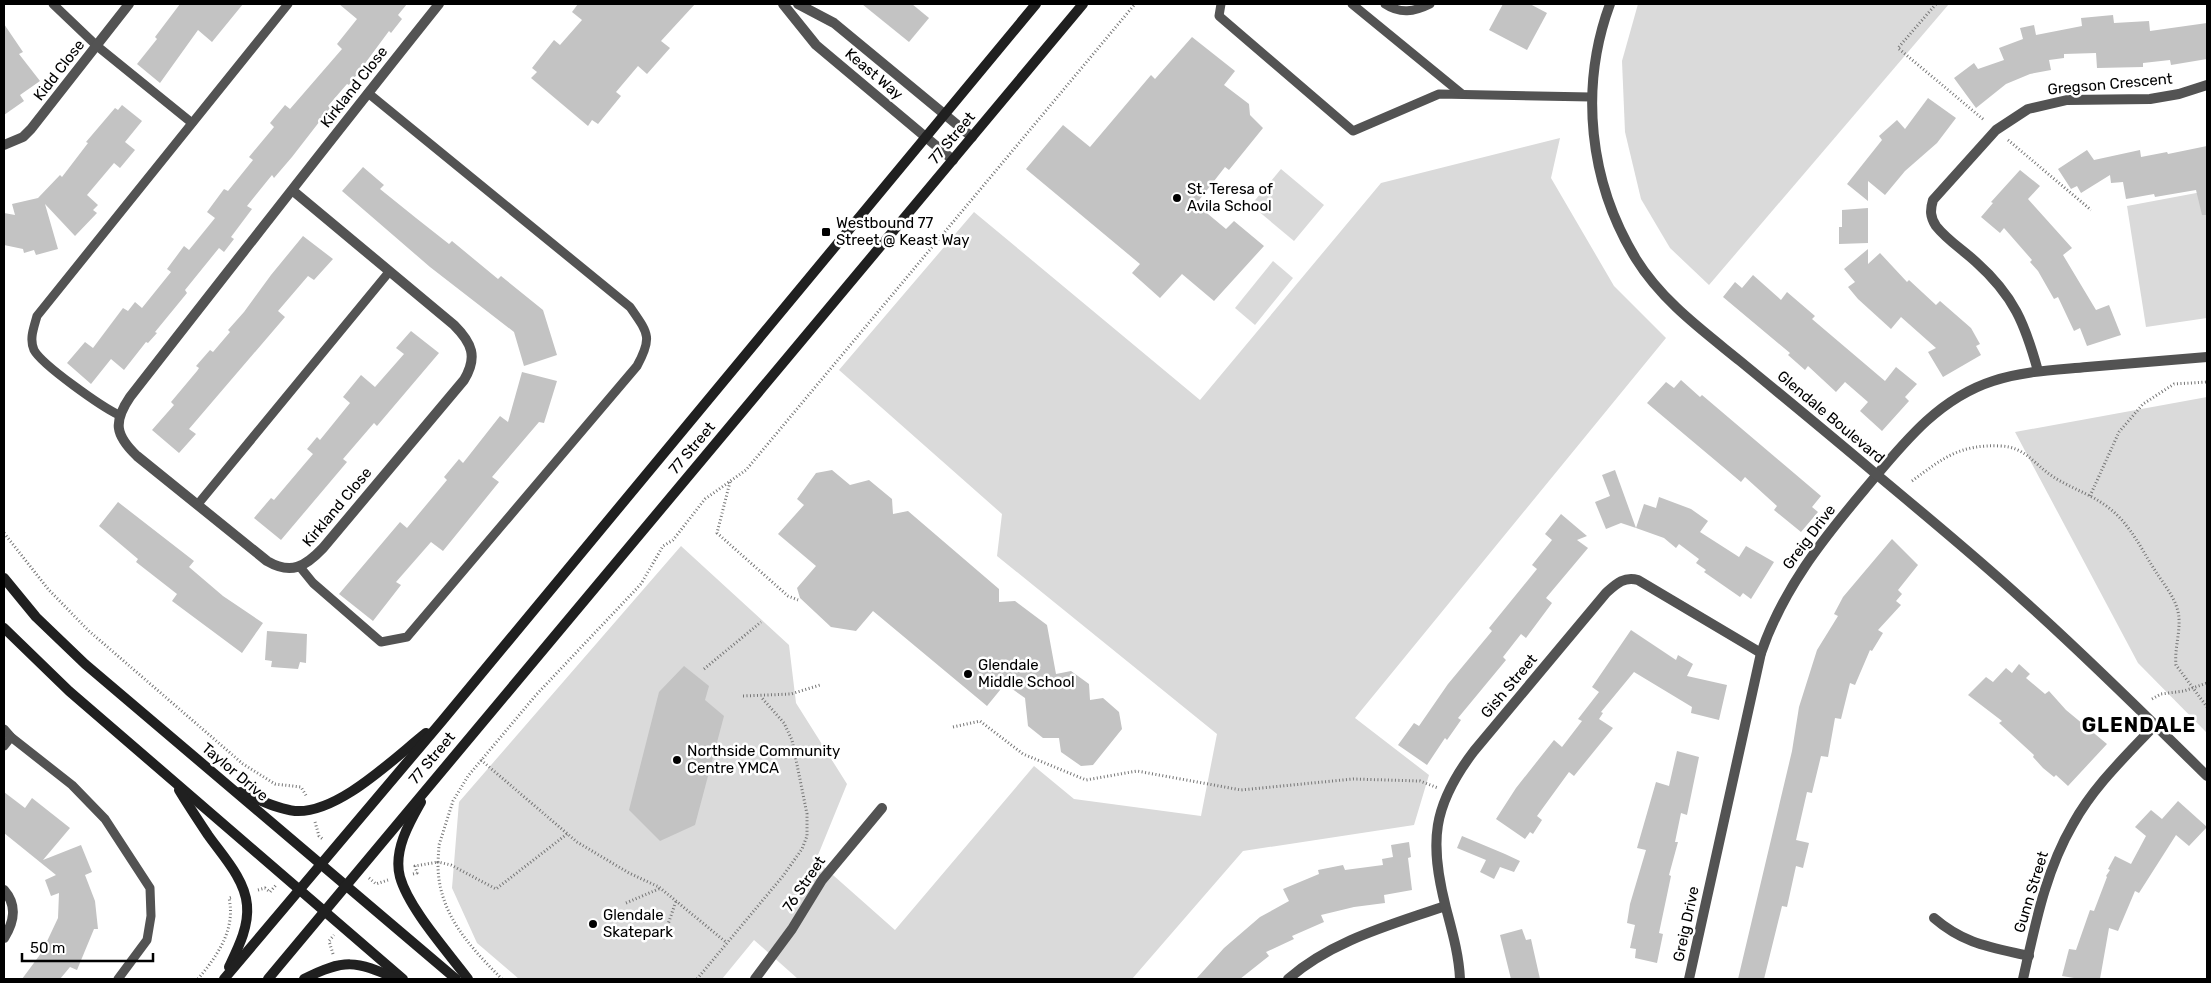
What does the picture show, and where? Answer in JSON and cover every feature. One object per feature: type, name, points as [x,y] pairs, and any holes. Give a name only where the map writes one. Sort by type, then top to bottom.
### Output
[{"type":"main road","name":"77 Street","points":[[223,979],[442,721],[1036,4]]},
{"type":"main road","name":"77 Street","points":[[268,979],[1083,4]]},
{"type":"main road","name":"Taylor Drive","points":[[4,578],[36,617],[85,664],[456,979]]},
{"type":"main road","points":[[4,628],[69,691],[403,979]]},
{"type":"main road","points":[[229,787],[278,808],[311,810],[335,801],[359,785],[442,721]]},
{"type":"main road","points":[[438,774],[410,821],[401,844],[400,877],[412,904],[468,979]]},
{"type":"main road","points":[[171,778],[228,862],[245,894],[247,912],[241,942],[223,979]]},
{"type":"main road","points":[[304,979],[336,965],[352,964],[370,966],[396,979]]},
{"type":"street","name":"Kidd Close","points":[[4,145],[23,137],[31,129],[129,4]]},
{"type":"street","name":"Kirkland Close","points":[[292,190],[462,333],[472,352],[470,369],[323,548],[308,563],[300,567],[282,568],[266,561],[128,447],[118,432],[119,415],[130,397],[292,190],[368,93],[439,4]]},
{"type":"street","name":"Keast Way","points":[[783,4],[816,45],[953,160]]},
{"type":"street","name":"Keast Way","points":[[798,4],[834,23],[972,137]]},
{"type":"street","name":"Glendale Boulevard","points":[[1610,4],[1601,30],[1591,97],[1596,153],[1606,194],[1619,226],[1648,277],[1688,318],[1877,475],[2023,600],[2207,776]]},
{"type":"street","name":"Gregson Crescent","points":[[2038,371],[2026,328],[2013,306],[1996,281],[1936,226],[1931,219],[1930,210],[1933,200],[1996,130],[2028,109],[2050,102],[2067,100],[2150,99],[2179,94],[2207,85]]},
{"type":"street","name":"Greig Drive","points":[[1689,979],[1761,653],[1780,605],[1801,569],[1820,542],[1912,434],[1933,414],[1951,402],[1992,381],[2038,371],[2207,357]]},
{"type":"street","name":"Gish Street","points":[[1460,979],[1455,946],[1436,867],[1434,843],[1438,818],[1459,771],[1606,593],[1622,581],[1630,578],[1647,584],[1761,653]]},
{"type":"street","name":"Gunn Street","points":[[2023,979],[2047,881],[2072,824],[2107,775],[2155,725]]},
{"type":"street","name":"76 Street","points":[[760,978],[822,880],[882,808]]},
{"type":"street","points":[[4,890],[14,910],[13,920],[4,938]]},
{"type":"street","points":[[1288,979],[1314,959],[1340,945],[1364,934],[1445,906]]},
{"type":"street","points":[[1934,918],[1952,934],[1975,944],[2028,956]]},
{"type":"lane","points":[[52,4],[97,46],[192,122]]},
{"type":"lane","points":[[119,415],[102,407],[39,357],[31,339],[33,328],[43,306],[288,4]]},
{"type":"lane","points":[[1221,4],[1219,16],[1353,131],[1439,94],[1591,97]]},
{"type":"lane","points":[[1352,4],[1462,94]]},
{"type":"lane","points":[[1384,4],[1399,11],[1417,10],[1430,4]]},
{"type":"lane","points":[[300,567],[313,583],[381,642],[407,637],[637,366],[647,348],[646,330],[630,307],[368,93]]},
{"type":"lane","points":[[198,504],[389,272]]},
{"type":"lane","points":[[4,729],[10,738],[72,785],[105,819],[150,888],[151,916],[147,940],[118,979]]},
{"type":"lane","points":[[4,746],[10,738]]},
{"type":"path","points":[[502,979],[465,939],[450,917],[442,897],[438,862],[439,845],[453,801],[481,760],[536,695],[641,584],[663,546],[673,540],[705,499],[746,470],[1135,4]]},
{"type":"path","points":[[1936,4],[1898,48],[1984,120]]},
{"type":"path","points":[[2008,140],[2091,210]]},
{"type":"path","points":[[2090,496],[2118,432],[2143,404],[2174,384],[2207,382]]},
{"type":"path","points":[[1912,481],[1946,455],[1958,451],[2001,446],[2022,451],[2052,476],[2110,508],[2133,532],[2175,602],[2180,618],[2175,656],[2176,664],[2192,689],[2207,707]]},
{"type":"path","points":[[730,482],[717,532],[788,596],[798,600]]},
{"type":"path","points":[[4,532],[48,589],[89,632],[243,764],[275,784],[301,787],[309,802]]},
{"type":"path","points":[[704,668],[762,622]]},
{"type":"path","points":[[2152,699],[2161,694],[2192,689],[2207,683]]},
{"type":"path","points":[[743,696],[762,697],[791,694],[820,685]]},
{"type":"path","points":[[697,979],[783,876],[802,849],[807,836],[807,814],[792,740],[784,723],[762,697]]},
{"type":"path","points":[[953,727],[980,721],[1023,754],[1086,780],[1137,772],[1241,790],[1353,778],[1420,781],[1448,792]]},
{"type":"path","points":[[481,760],[567,834],[629,873],[661,888],[727,943]]},
{"type":"path","points":[[315,821],[319,836],[334,848]]},
{"type":"path","points":[[409,875],[417,873],[416,866],[438,862],[451,865],[496,889],[567,834]]},
{"type":"path","points":[[306,851],[319,836]]},
{"type":"path","points":[[359,869],[376,884],[388,880]]},
{"type":"path","points":[[270,892],[283,877]]},
{"type":"path","points":[[361,897],[373,882]]},
{"type":"path","points":[[255,891],[265,888],[276,896]]},
{"type":"path","points":[[626,903],[661,888]]},
{"type":"path","points":[[198,979],[223,943],[231,917],[229,898],[235,897]]},
{"type":"path","points":[[663,938],[676,901]]},
{"type":"path","points":[[330,941],[340,925]]},
{"type":"path","points":[[325,937],[330,941],[333,954]]},
{"type":"shaded area","points":[[1638,4],[1949,4],[1709,285],[1670,248],[1641,199],[1625,132],[1622,61]]},
{"type":"shaded area","points":[[1560,138],[1551,178],[1614,286],[1666,338],[1355,718],[1429,775],[1414,825],[1243,851],[1132,979],[798,979],[754,940],[722,979],[519,979],[477,943],[452,888],[459,802],[681,546],[789,645],[796,703],[847,784],[816,860],[895,930],[1034,766],[1074,799],[1201,816],[1217,734],[997,556],[1002,514],[839,370],[974,212],[1200,400],[1381,183]]},
{"type":"shaded area","points":[[1281,169],[1324,205],[1294,241],[1251,205]]},
{"type":"shaded area","points":[[2207,191],[2207,318],[2146,327],[2127,206]]},
{"type":"shaded area","points":[[1273,261],[1293,278],[1255,325],[1235,308]]},
{"type":"shaded area","points":[[2207,397],[2207,733],[2138,663],[2015,432]]},
{"type":"building","points":[[180,4],[243,4],[212,42],[198,30],[160,83],[137,64],[157,39],[155,37]]},
{"type":"building","points":[[339,4],[407,4],[398,15],[402,19],[391,33],[389,31],[349,85],[347,84],[328,106],[330,108],[292,157],[274,178],[272,175],[247,206],[252,209],[231,237],[234,239],[224,252],[219,248],[185,290],[187,293],[155,332],[157,333],[148,343],[146,342],[124,370],[111,359],[91,384],[67,363],[85,342],[93,348],[123,308],[128,311],[135,302],[142,308],[171,272],[167,269],[184,246],[189,250],[215,218],[207,212],[224,189],[228,191],[253,160],[249,157],[274,127],[270,123],[285,105],[290,109],[342,49],[337,44],[357,19]]},
{"type":"building","points":[[578,4],[695,4],[661,41],[670,48],[647,74],[638,66],[616,92],[621,96],[598,124],[592,120],[588,126],[531,78],[537,72],[532,68],[554,40],[560,45],[582,20],[572,12]]},
{"type":"building","points":[[862,4],[912,4],[929,18],[909,42]]},
{"type":"building","points":[[1503,4],[1530,4],[1547,13],[1527,50],[1489,30]]},
{"type":"building","points":[[2113,15],[2114,23],[2149,21],[2150,31],[2207,23],[2207,59],[2171,65],[2170,60],[2143,63],[2143,67],[2097,68],[2096,53],[2064,54],[2064,58],[2049,60],[2051,70],[2030,74],[2006,84],[1976,108],[1954,78],[1974,63],[1978,69],[2004,60],[1999,48],[2023,39],[2020,28],[2034,25],[2036,35],[2082,26],[2081,18]]},
{"type":"building","points":[[4,24],[23,52],[19,54],[40,81],[20,95],[24,101],[4,115]]},
{"type":"building","points":[[1192,37],[1235,71],[1224,85],[1249,104],[1250,115],[1263,128],[1229,170],[1225,167],[1196,204],[1226,229],[1234,221],[1264,246],[1214,301],[1182,274],[1160,298],[1132,273],[1140,264],[1026,169],[1063,125],[1090,147],[1151,75],[1155,79]]},
{"type":"building","points":[[1928,98],[1956,118],[1937,143],[1905,171],[1885,195],[1868,181],[1868,201],[1847,184],[1882,140],[1879,136],[1897,120],[1905,129]]},
{"type":"building","points":[[122,105],[142,121],[125,142],[135,150],[120,168],[114,163],[87,195],[98,205],[93,210],[97,213],[75,236],[45,204],[58,249],[36,255],[34,250],[24,253],[23,249],[4,245],[4,213],[15,215],[12,204],[38,198],[60,175],[62,177],[88,143],[86,142],[115,108],[118,110]]},
{"type":"building","points":[[2207,146],[2207,215],[2202,215],[2196,190],[2155,197],[2154,194],[2126,199],[2123,182],[2111,183],[2110,175],[2081,193],[2077,186],[2071,189],[2058,169],[2087,150],[2094,160],[2140,150],[2141,157]]},
{"type":"building","points":[[363,167],[384,185],[380,189],[416,218],[449,244],[452,241],[498,279],[501,276],[543,310],[557,355],[524,366],[514,332],[430,267],[342,191]]},
{"type":"building","points":[[2020,170],[2040,186],[2028,199],[2072,248],[2063,255],[2096,310],[2109,305],[2121,335],[2087,346],[2080,328],[2074,331],[2058,297],[2054,299],[2038,271],[2030,262],[2032,260],[2004,228],[2000,233],[1981,217],[1993,203],[1991,202]]},
{"type":"building","points":[[1868,208],[1868,243],[1839,244],[1842,210]]},
{"type":"building","points":[[303,236],[333,259],[314,280],[308,276],[278,311],[285,317],[189,429],[196,434],[179,453],[152,430],[174,405],[171,402],[197,371],[199,368],[196,366],[210,350],[213,352],[230,332],[228,330]]},
{"type":"building","points":[[1868,249],[1868,264],[1880,253],[1907,282],[1909,280],[1936,305],[1940,301],[1971,328],[1980,344],[1976,346],[1981,355],[1943,377],[1928,352],[1936,348],[1901,317],[1891,329],[1858,299],[1848,287],[1855,282],[1844,269]]},
{"type":"building","points":[[1753,275],[1781,300],[1787,292],[1815,316],[1812,319],[1885,381],[1896,367],[1917,384],[1905,397],[1909,401],[1882,431],[1860,411],[1868,402],[1845,382],[1836,392],[1808,366],[1805,370],[1788,355],[1790,353],[1723,297],[1735,282],[1742,288]]},
{"type":"building","points":[[411,331],[439,353],[377,426],[374,423],[343,459],[347,462],[281,540],[254,518],[271,498],[274,500],[313,454],[307,449],[317,437],[320,440],[350,403],[343,397],[361,375],[375,387],[404,354],[396,348]]},
{"type":"building","points":[[522,372],[557,381],[544,423],[539,422],[492,477],[499,482],[443,551],[431,542],[396,582],[401,585],[373,621],[339,594],[400,522],[407,528],[447,480],[444,477],[459,459],[463,463],[500,416],[508,422]]},
{"type":"building","points":[[1681,380],[1700,397],[1702,395],[1821,496],[1812,507],[1818,512],[1801,532],[1774,510],[1777,506],[1745,477],[1741,482],[1647,403],[1666,382],[1674,388]]},
{"type":"building","points":[[832,470],[850,485],[869,480],[892,499],[893,514],[908,511],[999,589],[999,602],[1015,601],[1047,625],[1056,674],[1071,671],[1089,684],[1090,700],[1103,698],[1119,712],[1122,729],[1093,765],[1081,766],[1061,752],[1059,738],[1043,738],[1028,726],[1025,698],[1005,684],[987,706],[873,611],[856,631],[831,627],[800,598],[797,588],[816,566],[778,534],[804,505],[797,499],[816,473]]},
{"type":"building","points":[[1615,470],[1636,528],[1621,523],[1606,529],[1595,502],[1610,496],[1602,475]]},
{"type":"building","points":[[1659,497],[1691,509],[1708,521],[1700,532],[1739,557],[1746,546],[1774,562],[1751,599],[1743,593],[1740,597],[1704,572],[1706,570],[1696,563],[1699,559],[1679,544],[1676,548],[1664,538],[1636,528],[1644,504],[1656,508]]},
{"type":"building","points":[[118,502],[194,561],[189,567],[223,596],[263,623],[242,653],[172,601],[177,594],[136,562],[138,559],[99,526]]},
{"type":"building","points":[[1561,514],[1587,536],[1577,540],[1588,548],[1546,598],[1552,603],[1526,638],[1521,634],[1503,657],[1506,660],[1458,718],[1461,720],[1447,740],[1445,738],[1427,765],[1398,745],[1414,723],[1419,726],[1448,684],[1492,631],[1489,628],[1537,569],[1532,565],[1552,540],[1545,534]]},
{"type":"building","points":[[1892,539],[1918,565],[1898,590],[1902,594],[1896,601],[1901,605],[1878,630],[1883,633],[1872,651],[1870,650],[1855,685],[1850,683],[1841,719],[1835,718],[1828,757],[1821,756],[1812,793],[1807,792],[1796,840],[1809,843],[1803,868],[1796,866],[1787,907],[1782,906],[1764,979],[1738,979],[1792,751],[1799,707],[1817,650],[1838,616],[1834,614],[1843,597]]},
{"type":"building","points":[[1631,630],[1676,660],[1678,655],[1693,664],[1687,676],[1727,685],[1719,720],[1691,713],[1692,707],[1634,672],[1601,712],[1603,713],[1599,719],[1613,728],[1574,776],[1569,772],[1537,816],[1542,820],[1533,834],[1530,832],[1525,839],[1496,819],[1516,788],[1554,740],[1562,747],[1582,721],[1578,719],[1599,692],[1592,687]]},
{"type":"building","points":[[267,631],[307,634],[306,663],[300,662],[298,669],[271,667],[272,661],[265,660]]},
{"type":"building","points":[[2019,664],[2030,674],[2026,678],[2045,694],[2049,691],[2066,710],[2107,744],[2068,786],[2056,775],[2054,777],[2043,768],[2033,757],[2034,755],[1999,723],[2002,721],[1968,695],[1986,677],[1993,682],[2006,668],[2012,673]]},
{"type":"building","name":"Northside Community Centre YMCA","points":[[684,666],[709,686],[705,700],[724,716],[695,825],[660,841],[629,810],[659,692]]},
{"type":"building","points":[[1677,751],[1699,757],[1687,815],[1681,813],[1675,842],[1678,842],[1669,875],[1671,876],[1659,933],[1663,934],[1657,963],[1635,958],[1636,949],[1630,948],[1635,925],[1627,923],[1630,904],[1646,850],[1637,848],[1656,782],[1669,786]]},
{"type":"building","points":[[4,792],[25,808],[32,798],[70,828],[43,860],[81,845],[92,872],[85,875],[95,901],[98,929],[94,929],[77,970],[70,967],[60,979],[22,979],[42,952],[58,918],[59,893],[51,896],[45,880],[56,875],[4,833]]},
{"type":"building","points":[[2178,801],[2207,827],[2189,846],[2176,835],[2139,893],[2135,891],[2118,931],[2109,928],[2100,979],[2080,979],[2062,976],[2069,949],[2076,950],[2090,910],[2094,911],[2106,876],[2110,870],[2108,869],[2115,856],[2131,864],[2146,836],[2135,827],[2151,810],[2162,819]]},
{"type":"building","points":[[1462,836],[1520,861],[1514,872],[1500,867],[1494,879],[1480,872],[1486,860],[1457,848]]},
{"type":"building","points":[[1409,842],[1411,857],[1408,858],[1412,890],[1384,895],[1385,903],[1354,907],[1321,915],[1324,922],[1292,936],[1294,939],[1266,952],[1269,956],[1240,979],[1196,979],[1224,948],[1260,917],[1289,901],[1283,889],[1319,874],[1318,870],[1343,865],[1345,870],[1383,865],[1382,859],[1393,857],[1391,845]]},
{"type":"building","points":[[1522,929],[1526,940],[1531,939],[1540,979],[1511,979],[1500,935]]},
{"type":"place","name":"St. Teresa of Avila School","points":[[1177,198]]},
{"type":"place","name":"Westbound 77 Street @ Keast Way","points":[[826,232]]},
{"type":"place","name":"Glendale Middle School","points":[[968,674]]},
{"type":"place","name":"Northside Community Centre YMCA","points":[[677,760]]},
{"type":"place","name":"Glendale Skatepark","points":[[593,924]]},
{"type":"district","name":"GLENDALE","points":[[2139,725]]}]
